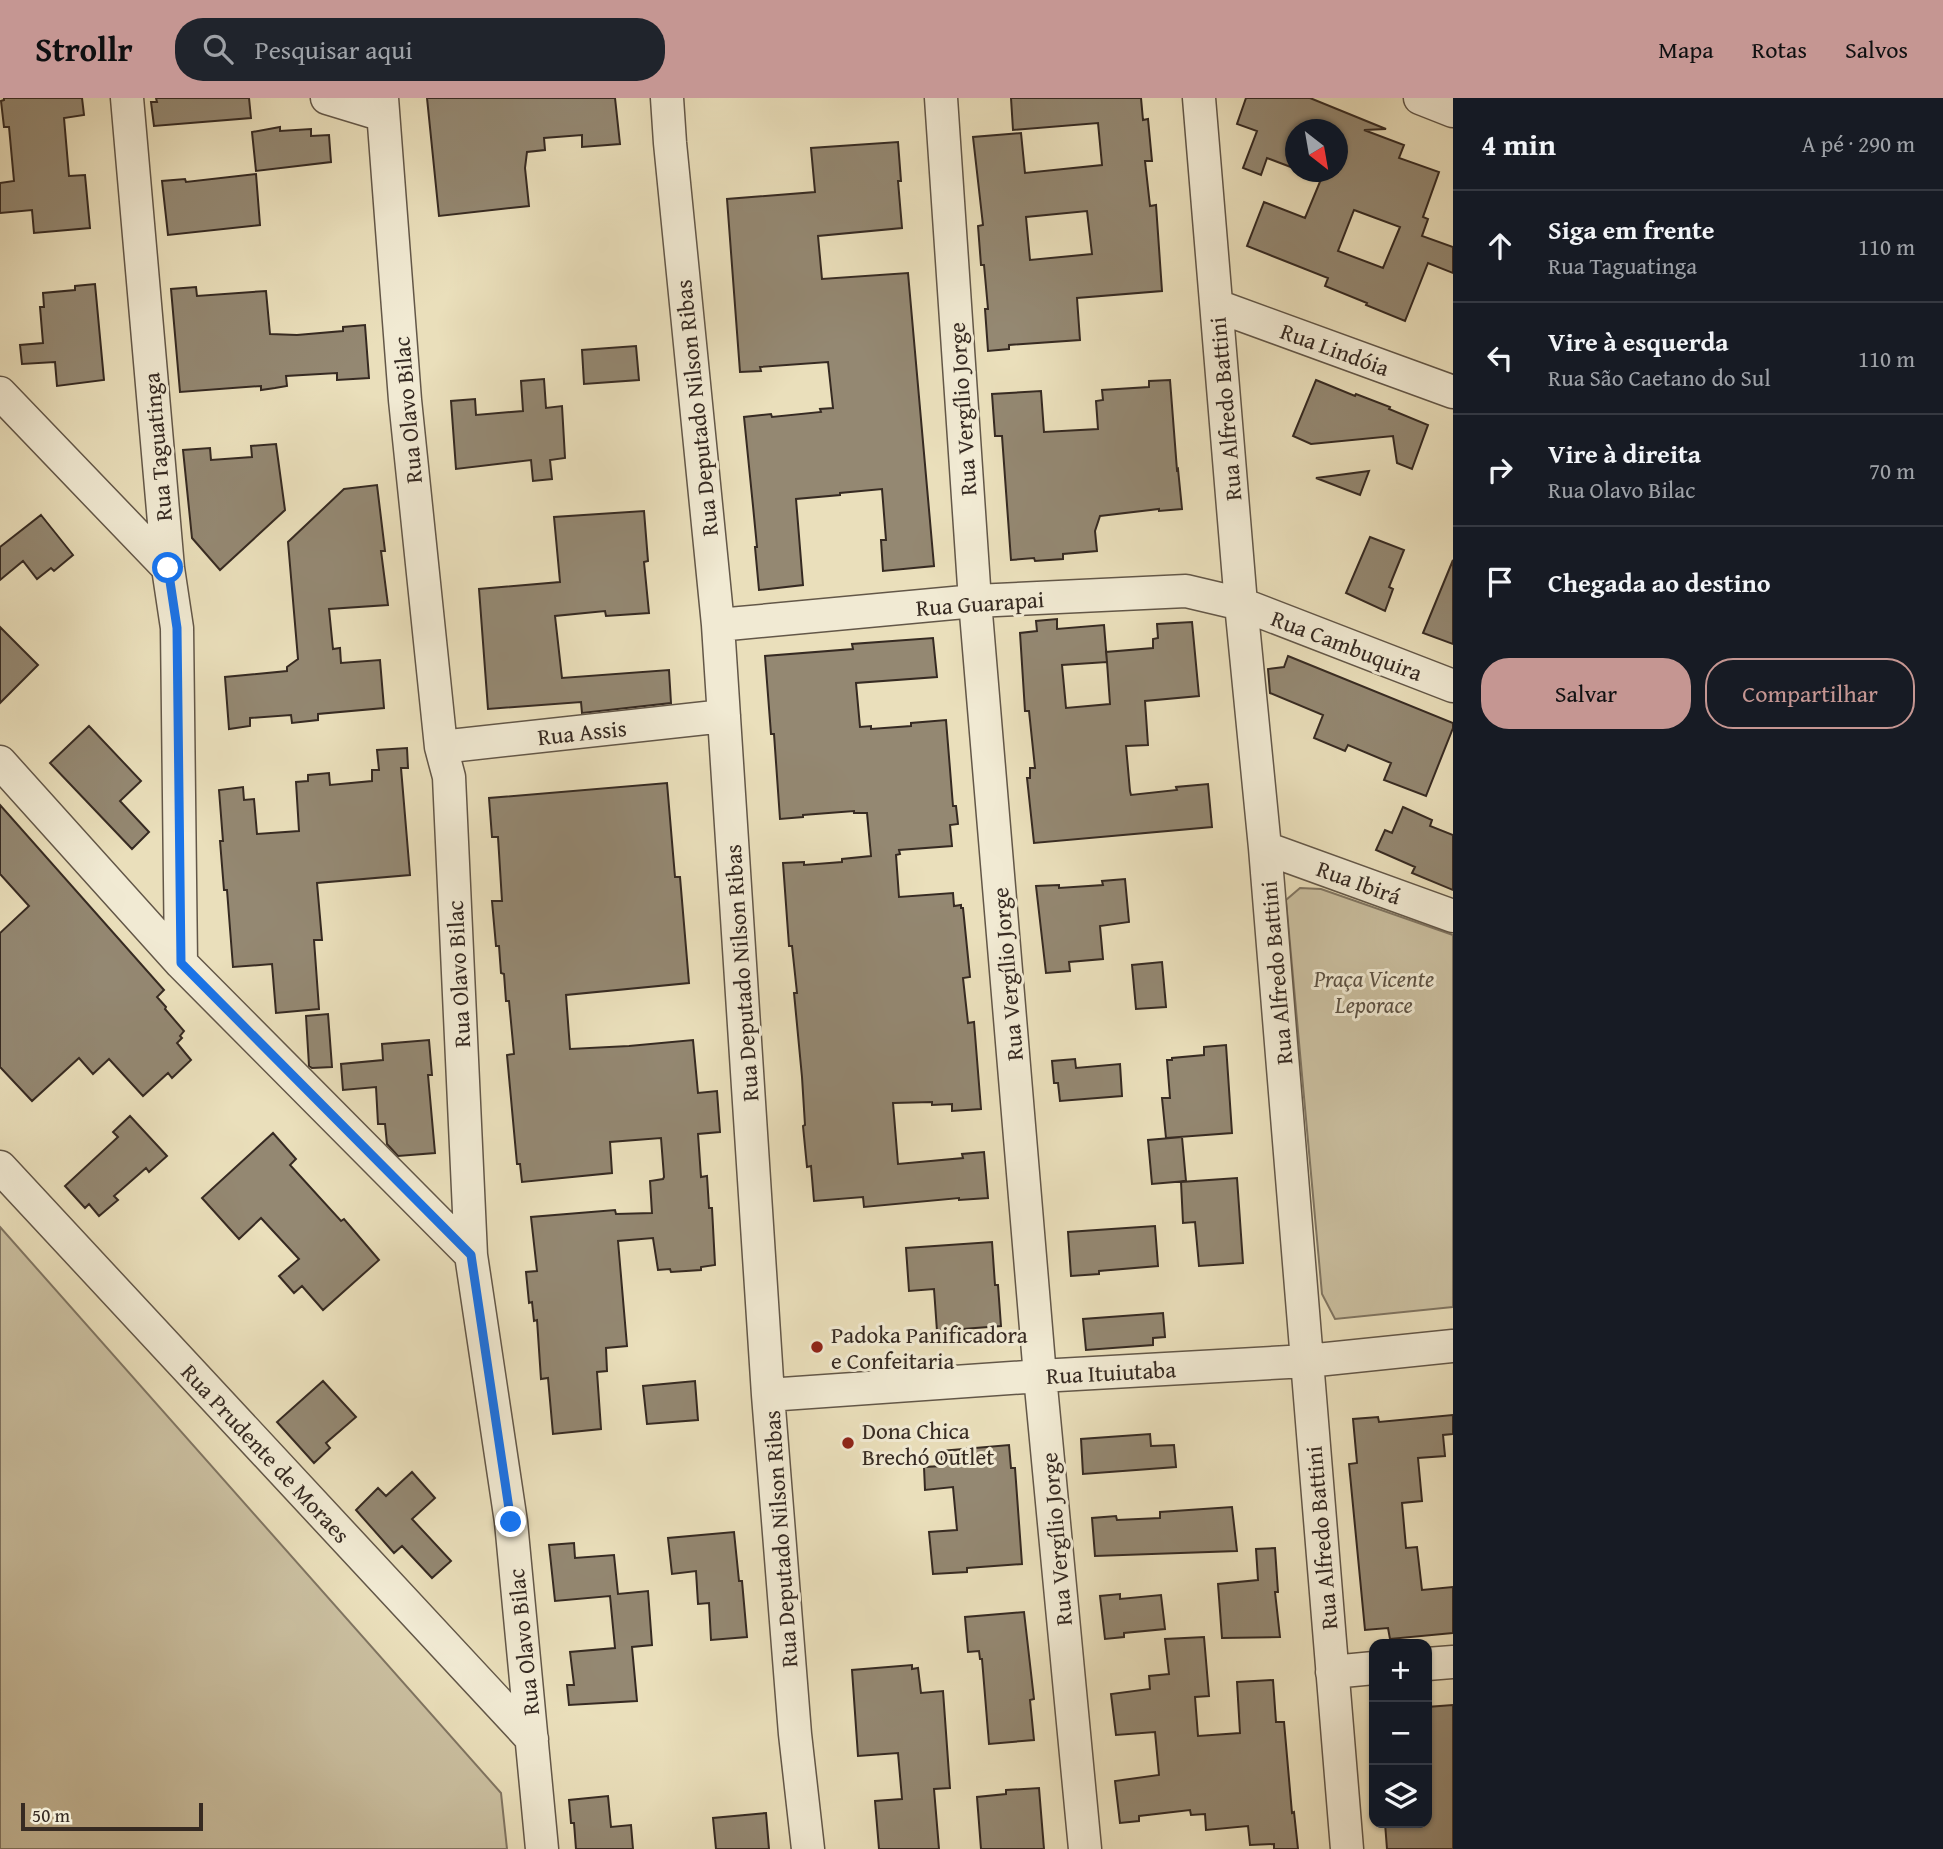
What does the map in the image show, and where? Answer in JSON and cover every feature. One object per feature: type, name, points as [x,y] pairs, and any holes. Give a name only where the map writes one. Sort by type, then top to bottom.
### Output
[{"type":"street","name":"Rua Taguatinga","points":[[127,98],[168,568],[177,628],[181,963]]},
{"type":"street","points":[[327,98],[382,107]]},
{"type":"street","name":"Rua Deputado Nilson Ribas","points":[[667,98],[718,625],[768,1395],[795,1734],[808,1849]]},
{"type":"street","name":"Rua Vergílio Jorge","points":[[941,98],[975,601],[1040,1376],[1085,1849]]},
{"type":"street","name":"Rua Alfredo Battini","points":[[1199,98],[1241,604],[1265,848],[1347,1849]]},
{"type":"street","points":[[1420,98],[1453,111]]},
{"type":"street","name":"Rua Olavo Bilac","points":[[382,107],[405,400],[441,747],[449,777],[471,1255],[511,1522],[542,1849]]},
{"type":"street","name":"Rua Lindóia","points":[[1217,306],[1453,392]]},
{"type":"street","points":[[0,393],[168,568]]},
{"type":"street","name":"Rua Guarapai","points":[[718,625],[975,601],[1186,591],[1241,604]]},
{"type":"street","name":"Rua Cambuquira","points":[[1241,604],[1453,686]]},
{"type":"street","name":"Rua Assis","points":[[441,747],[724,716]]},
{"type":"street","points":[[0,762],[181,963],[471,1255]]},
{"type":"street","name":"Rua Ibirá","points":[[1265,848],[1453,916]]},
{"type":"street","name":"Rua Prudente de Moraes","points":[[0,1167],[532,1739]]},
{"type":"street","name":"Rua Ituiutaba","points":[[768,1395],[1307,1361],[1453,1346]]},
{"type":"street","points":[[1432,1664],[1453,1662]]},
{"type":"street","points":[[1332,1672],[1369,1668]]},
{"type":"green space","name":"Praça Vicente Leporace","points":[[1300,888],[1321,889],[1453,935],[1453,1307],[1335,1319],[1322,1294],[1286,900]]},
{"type":"green space","points":[[0,1227],[501,1793],[507,1849],[0,1849]]},
{"type":"building","points":[[4,98],[82,98],[84,115],[64,118],[69,176],[85,175],[90,228],[34,233],[32,210],[0,213],[0,183],[14,181],[9,127],[4,127],[1,101]]},
{"type":"building","points":[[156,98],[249,98],[251,118],[154,126],[151,102],[157,102]]},
{"type":"building","points":[[427,98],[615,98],[620,144],[582,147],[582,135],[544,138],[545,150],[527,152],[525,168],[529,206],[439,216]]},
{"type":"building","points":[[1011,98],[1141,98],[1143,120],[1148,119],[1152,161],[1145,161],[1150,206],[1156,205],[1162,291],[1077,298],[1080,340],[1009,345],[1009,349],[988,351],[985,309],[988,309],[978,226],[983,225],[973,137],[1021,133],[1025,173],[1102,165],[1098,123],[1013,130]],"holes":[[[1087,211],[1092,254],[1030,260],[1026,217]]]},
{"type":"building","points":[[1246,98],[1310,98],[1386,129],[1364,130],[1404,145],[1399,158],[1439,172],[1423,217],[1428,219],[1422,236],[1453,247],[1453,273],[1428,263],[1405,321],[1325,286],[1328,278],[1247,246],[1264,202],[1305,218],[1320,182],[1348,182],[1348,119],[1285,119],[1285,165],[1267,158],[1261,175],[1243,168],[1257,131],[1237,124]],"holes":[[[1354,210],[1400,227],[1383,268],[1338,251]]]},
{"type":"building","points":[[280,127],[280,131],[311,129],[311,136],[329,135],[331,162],[256,171],[252,132]]},
{"type":"building","points":[[898,142],[902,228],[818,236],[822,279],[908,273],[934,566],[883,571],[881,540],[886,540],[882,489],[796,499],[803,585],[759,590],[744,417],[771,414],[772,417],[821,412],[820,409],[833,408],[828,362],[760,367],[761,371],[740,372],[727,199],[815,192],[811,148]]},
{"type":"building","points":[[256,174],[260,225],[168,235],[162,181],[185,179],[186,182]]},
{"type":"building","points":[[95,284],[104,380],[57,386],[55,362],[22,364],[20,345],[43,343],[40,307],[44,307],[43,293],[75,290],[75,286]]},
{"type":"building","points":[[196,287],[197,296],[266,291],[270,334],[297,335],[343,331],[343,327],[365,325],[369,378],[337,380],[337,373],[286,376],[287,386],[275,388],[261,390],[261,386],[180,392],[171,289]]},
{"type":"building","points":[[636,346],[639,380],[584,384],[582,350]]},
{"type":"building","points":[[544,379],[546,408],[562,406],[565,458],[550,460],[552,479],[533,481],[531,460],[456,469],[451,401],[475,399],[476,415],[523,411],[521,381]]},
{"type":"building","points":[[1170,380],[1182,509],[1100,516],[1095,531],[1097,551],[1063,554],[1063,559],[1011,560],[1002,436],[995,436],[992,394],[1041,391],[1044,432],[1098,429],[1096,401],[1103,400],[1102,390],[1149,387],[1149,381]]},
{"type":"building","points":[[1316,380],[1390,407],[1389,409],[1428,425],[1412,469],[1397,463],[1393,436],[1311,444],[1293,436]]},
{"type":"building","points":[[276,444],[285,510],[220,570],[192,538],[183,450],[210,448],[211,460],[252,457],[251,446]]},
{"type":"building","points":[[1369,471],[1360,495],[1316,478]]},
{"type":"building","points":[[377,485],[388,605],[329,609],[333,649],[340,648],[341,663],[380,660],[384,708],[318,714],[318,720],[292,723],[291,715],[250,718],[250,726],[229,729],[225,677],[287,671],[287,667],[298,659],[288,542],[344,489]]},
{"type":"building","points":[[644,511],[648,561],[644,562],[649,613],[606,616],[605,611],[555,616],[562,678],[669,670],[671,703],[582,713],[581,702],[488,709],[479,589],[560,582],[554,517]]},
{"type":"building","points":[[41,515],[73,555],[54,571],[51,568],[37,579],[23,561],[0,580],[0,547]]},
{"type":"building","points":[[1370,537],[1404,550],[1389,587],[1393,589],[1385,611],[1346,593]]},
{"type":"building","points":[[1453,560],[1453,644],[1423,633]]},
{"type":"building","points":[[1057,619],[1057,629],[1104,625],[1106,652],[1153,648],[1153,639],[1158,638],[1157,624],[1192,622],[1199,696],[1145,701],[1148,745],[1126,746],[1130,791],[1131,795],[1208,784],[1212,827],[1034,843],[1027,778],[1030,778],[1030,768],[1035,768],[1029,711],[1025,711],[1020,633],[1037,631],[1036,621]],"holes":[[[1107,662],[1110,704],[1066,708],[1062,665]]]},
{"type":"building","points":[[0,627],[38,665],[0,703]]},
{"type":"building","points":[[933,638],[937,677],[856,683],[860,727],[871,726],[871,729],[911,726],[911,723],[946,720],[953,806],[956,806],[958,824],[950,825],[952,846],[899,850],[900,854],[896,855],[899,897],[953,893],[954,906],[961,905],[963,908],[970,977],[963,978],[968,1023],[974,1022],[981,1109],[952,1111],[952,1104],[893,1103],[898,1164],[963,1158],[962,1154],[984,1152],[988,1198],[864,1207],[863,1197],[814,1201],[811,1166],[807,1167],[803,1126],[802,1077],[794,993],[797,993],[792,946],[789,946],[783,863],[804,862],[804,865],[842,862],[842,859],[871,856],[867,813],[854,811],[780,819],[765,656],[853,649],[852,644]]},
{"type":"building","points":[[1288,656],[1453,723],[1426,796],[1384,780],[1391,763],[1348,745],[1345,751],[1314,738],[1323,715],[1270,693],[1268,669],[1284,667]]},
{"type":"building","points":[[89,726],[141,781],[120,801],[149,832],[132,849],[50,763]]},
{"type":"building","points":[[407,748],[408,768],[401,768],[410,875],[317,883],[322,940],[314,940],[319,1009],[276,1013],[272,964],[233,967],[220,841],[223,841],[219,790],[243,787],[244,800],[254,799],[257,834],[299,831],[296,782],[308,781],[308,775],[329,773],[330,785],[372,781],[372,770],[379,770],[377,750]]},
{"type":"building","points":[[667,783],[675,877],[680,877],[689,983],[566,995],[570,1049],[693,1040],[698,1093],[717,1091],[720,1132],[698,1134],[701,1177],[707,1176],[709,1208],[712,1208],[715,1265],[701,1267],[701,1270],[658,1270],[653,1238],[618,1241],[627,1346],[606,1348],[607,1371],[597,1372],[601,1429],[553,1434],[548,1378],[541,1379],[537,1320],[534,1321],[532,1302],[529,1303],[526,1272],[537,1271],[531,1217],[615,1210],[616,1214],[652,1213],[650,1181],[664,1177],[661,1138],[610,1142],[612,1173],[522,1182],[520,1164],[517,1164],[507,1055],[514,1054],[509,1001],[506,1001],[499,946],[496,946],[492,901],[502,901],[498,837],[492,837],[489,798]]},
{"type":"building","points":[[0,805],[164,990],[157,997],[184,1031],[177,1043],[191,1060],[172,1078],[168,1073],[143,1096],[109,1059],[93,1074],[79,1058],[32,1101],[0,1067],[0,933],[29,906],[0,874]]},
{"type":"building","points":[[1403,807],[1432,820],[1430,826],[1453,835],[1453,890],[1412,873],[1415,867],[1376,850],[1385,830],[1392,833]]},
{"type":"building","points":[[1125,879],[1129,922],[1100,926],[1103,959],[1069,962],[1070,971],[1046,973],[1036,886],[1059,885],[1059,888],[1103,885],[1102,881]]},
{"type":"building","points":[[1162,962],[1166,1007],[1136,1009],[1132,965]]},
{"type":"building","points":[[328,1014],[332,1067],[312,1068],[309,1066],[306,1016]]},
{"type":"building","points":[[429,1040],[432,1075],[428,1075],[435,1153],[398,1156],[387,1144],[385,1124],[378,1124],[376,1087],[343,1090],[341,1064],[383,1060],[382,1044]]},
{"type":"building","points":[[1226,1045],[1232,1133],[1166,1138],[1162,1098],[1170,1098],[1167,1060],[1204,1055],[1204,1047]]},
{"type":"building","points":[[1075,1059],[1076,1068],[1120,1064],[1122,1096],[1060,1101],[1058,1083],[1054,1083],[1052,1061]]},
{"type":"building","points":[[130,1116],[167,1156],[149,1172],[146,1168],[114,1196],[118,1200],[99,1216],[89,1204],[85,1208],[65,1186],[118,1137],[113,1132]]},
{"type":"building","points":[[273,1133],[296,1159],[290,1165],[341,1221],[344,1219],[379,1260],[323,1310],[302,1286],[294,1293],[279,1276],[299,1259],[261,1218],[239,1239],[202,1198]]},
{"type":"building","points":[[1182,1137],[1186,1181],[1152,1184],[1148,1140]]},
{"type":"building","points":[[1237,1178],[1243,1263],[1199,1266],[1195,1222],[1183,1223],[1181,1182]]},
{"type":"building","points":[[1155,1226],[1158,1266],[1071,1276],[1068,1232]]},
{"type":"building","points":[[992,1242],[1001,1326],[937,1331],[934,1289],[909,1291],[906,1248]]},
{"type":"building","points":[[1163,1313],[1165,1337],[1153,1338],[1153,1345],[1086,1350],[1083,1319]]},
{"type":"building","points":[[323,1381],[356,1417],[326,1443],[330,1448],[314,1463],[277,1422]]},
{"type":"building","points":[[695,1381],[698,1420],[647,1424],[643,1386]]},
{"type":"building","points":[[1453,1415],[1453,1434],[1443,1435],[1445,1456],[1418,1458],[1422,1501],[1402,1503],[1406,1548],[1417,1547],[1422,1590],[1453,1587],[1453,1633],[1390,1639],[1388,1628],[1365,1630],[1349,1464],[1357,1463],[1353,1419],[1378,1417],[1379,1422]]},
{"type":"building","points":[[1150,1434],[1151,1446],[1174,1445],[1176,1467],[1083,1474],[1081,1439]]},
{"type":"building","points":[[1009,1445],[1011,1468],[1015,1468],[1022,1564],[967,1568],[967,1572],[933,1574],[929,1532],[957,1530],[953,1487],[925,1490],[924,1467],[942,1466],[941,1451]]},
{"type":"building","points":[[412,1472],[435,1498],[412,1519],[451,1561],[432,1578],[402,1546],[394,1553],[356,1510],[378,1488],[386,1496]]},
{"type":"building","points":[[1232,1507],[1237,1551],[1095,1556],[1092,1518],[1160,1518],[1160,1512]]},
{"type":"building","points":[[734,1532],[747,1637],[711,1640],[709,1603],[698,1604],[696,1571],[672,1574],[668,1538]]},
{"type":"building","points":[[574,1543],[575,1558],[614,1555],[618,1594],[648,1591],[652,1645],[632,1647],[637,1701],[569,1705],[567,1685],[574,1685],[570,1652],[615,1648],[610,1596],[555,1601],[549,1545]]},
{"type":"building","points":[[1275,1548],[1278,1592],[1275,1592],[1280,1637],[1222,1638],[1218,1584],[1258,1580],[1256,1549]]},
{"type":"building","points":[[1120,1594],[1120,1599],[1161,1595],[1165,1629],[1124,1633],[1124,1637],[1105,1639],[1100,1596]]},
{"type":"building","points":[[1024,1612],[1034,1699],[1030,1700],[1034,1740],[989,1744],[982,1659],[979,1651],[968,1652],[965,1617]]},
{"type":"building","points":[[1204,1637],[1209,1696],[1195,1697],[1198,1736],[1240,1733],[1237,1682],[1273,1680],[1276,1722],[1284,1722],[1298,1849],[1274,1849],[1274,1844],[1250,1845],[1248,1826],[1206,1830],[1205,1814],[1191,1815],[1190,1810],[1139,1816],[1139,1821],[1120,1823],[1115,1781],[1159,1775],[1155,1732],[1116,1735],[1111,1694],[1150,1689],[1149,1676],[1169,1674],[1165,1639]]},
{"type":"building","points":[[912,1665],[912,1669],[918,1668],[921,1693],[943,1691],[950,1788],[934,1789],[939,1849],[879,1849],[875,1801],[902,1799],[898,1753],[858,1756],[852,1670]]},
{"type":"building","points":[[1453,1705],[1453,1849],[1387,1849],[1385,1828],[1432,1828],[1432,1707]]},
{"type":"building","points":[[1039,1788],[1044,1849],[981,1849],[977,1797],[1006,1794],[1006,1790]]},
{"type":"building","points":[[608,1796],[611,1827],[631,1825],[633,1849],[576,1849],[569,1800]]},
{"type":"building","points":[[766,1813],[769,1849],[716,1849],[713,1818]]},
{"type":"place","name":"Padoka Panificadora e Confeitaria","points":[[817,1347]]},
{"type":"place","name":"Dona Chica Brechó Outlet","points":[[848,1443]]},
{"type":"route","points":[[168,568],[177,628],[181,963],[471,1255],[511,1522]]}]
